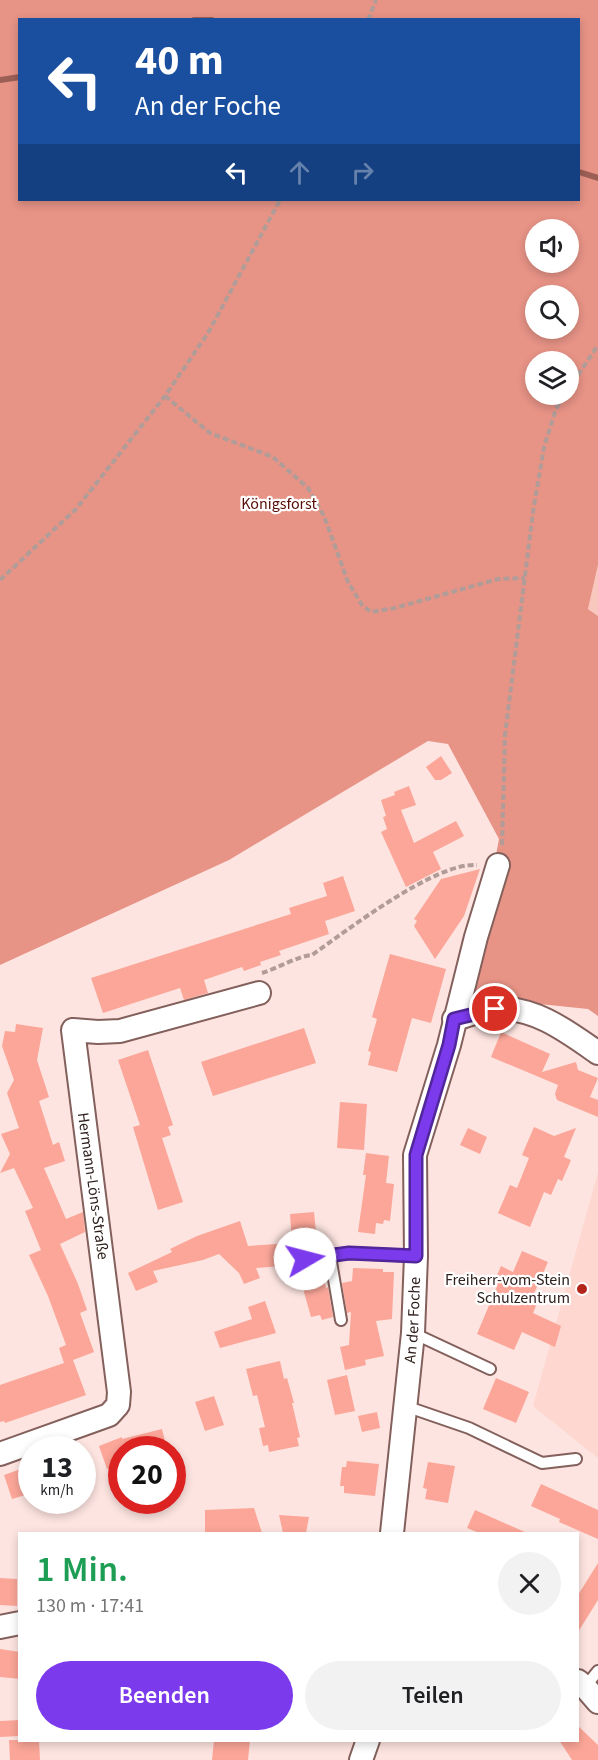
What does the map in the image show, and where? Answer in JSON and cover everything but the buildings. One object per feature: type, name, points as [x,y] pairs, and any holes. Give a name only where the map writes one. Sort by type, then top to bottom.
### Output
[{"type":"street","name":"An der Foche","points":[[392,1532],[413,1333],[416,1155],[449,1045],[476,937],[498,865]]},
{"type":"street","name":"Hermann-Löns-Straße","points":[[0,1454],[109,1415],[118,1405],[119,1392],[73,1030],[120,1031],[260,993]]},
{"type":"street","points":[[454,1019],[495,1009],[530,1013],[564,1028],[598,1053]]},
{"type":"street","points":[[0,1627],[18,1623]]},
{"type":"street","points":[[361,1760],[367,1742]]},
{"type":"lane","points":[[305,1259],[349,1253],[416,1256]]},
{"type":"lane","points":[[330,1256],[340,1320]]},
{"type":"lane","points":[[413,1333],[490,1370]]},
{"type":"lane","points":[[405,1406],[469,1428],[542,1463],[576,1458]]},
{"type":"path","points":[[369,18],[376,0]]},
{"type":"path","points":[[0,580],[76,509],[165,396],[208,333],[279,201]]},
{"type":"path","points":[[579,374],[598,345]]},
{"type":"path","points":[[165,396],[210,433],[273,457],[308,488],[327,525],[348,582],[362,605],[371,612],[395,608],[498,579],[525,578]]},
{"type":"path","points":[[260,993],[261,974],[291,963],[300,956],[312,955],[392,899],[457,867],[473,864],[498,865],[502,841],[505,735],[532,512],[544,447],[558,405]]},
{"type":"shaded area","points":[[598,565],[598,616],[588,609]]},
{"type":"shaded area","name":"Freiherr-vom-Stein Schulzentrum","points":[[598,1172],[598,1458],[533,1406]]},
{"type":"green space","name":"Königsforst","points":[[0,0],[598,0],[598,565],[588,609],[598,616],[598,1016],[588,1009],[481,998],[472,983],[499,839],[448,744],[428,741],[229,860],[0,965]]},
{"type":"waterway","points":[[0,80],[18,77]]},
{"type":"waterway","points":[[580,172],[598,178]]},
{"type":"place","name":"Freiherr-vom-Stein Schulzentrum","points":[[582,1289]]},
{"type":"route","points":[[305,1259],[349,1253],[416,1256],[416,1155],[449,1045],[454,1019],[495,1009]]}]
